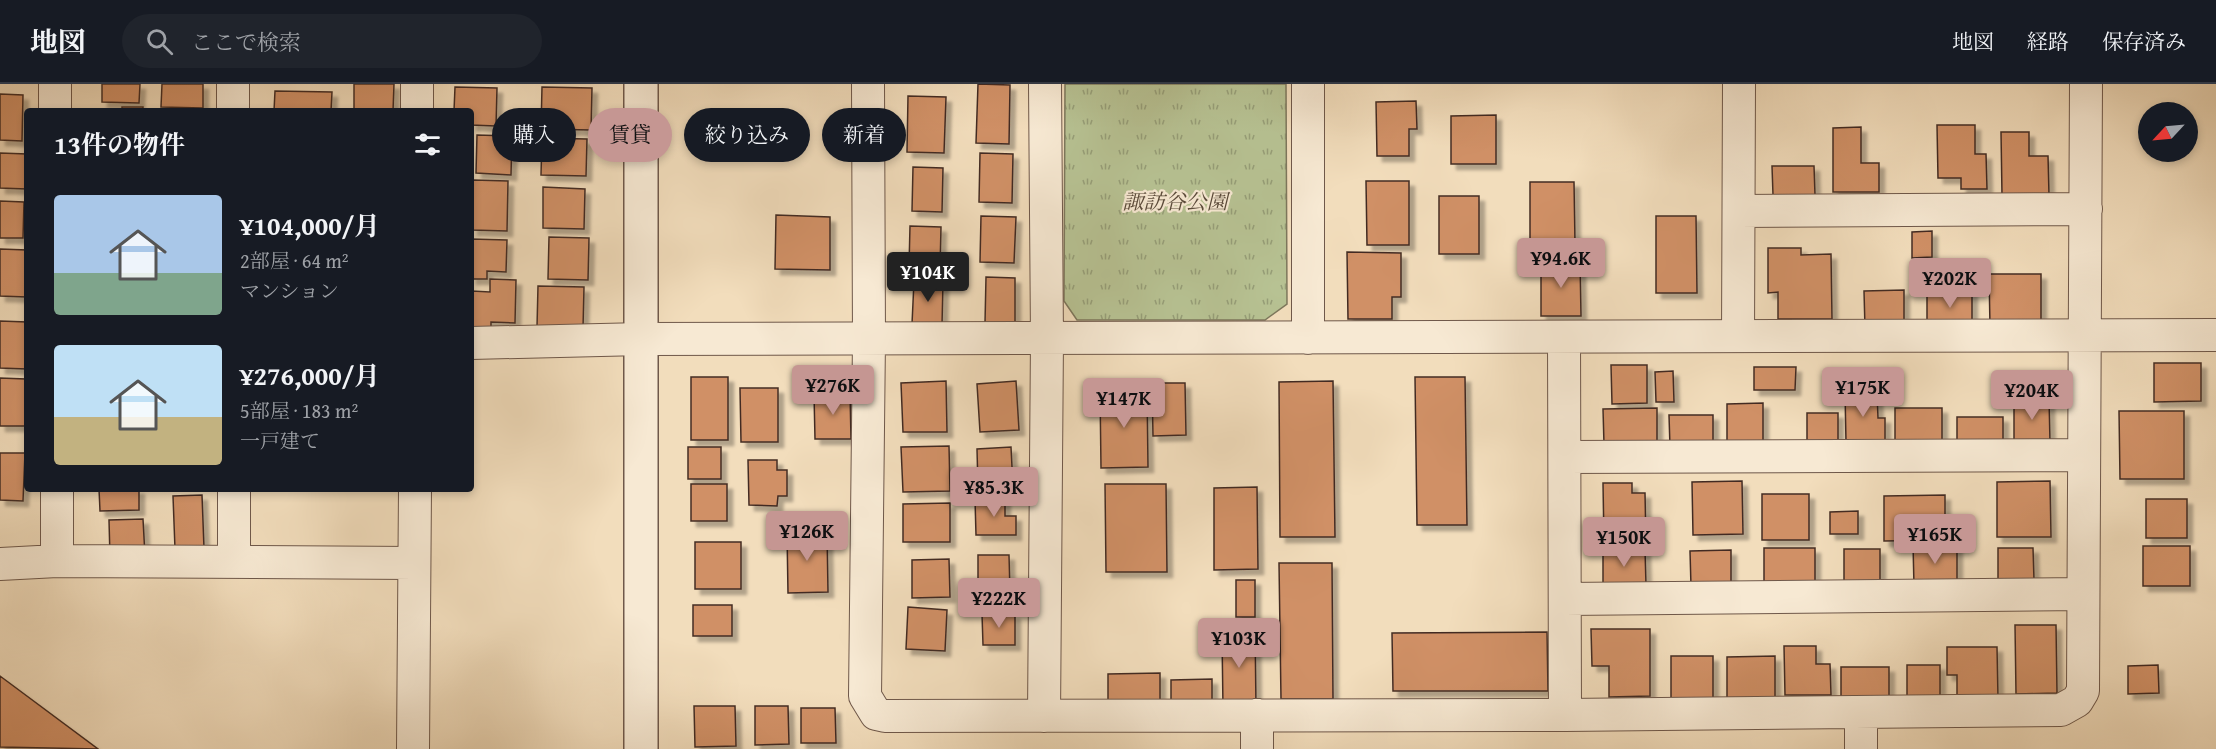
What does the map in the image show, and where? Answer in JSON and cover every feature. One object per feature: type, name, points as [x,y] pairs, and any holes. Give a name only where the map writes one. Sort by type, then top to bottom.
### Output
[{"type":"street","points":[[55,84],[55,108]]},
{"type":"street","points":[[233,84],[233,108]]},
{"type":"street","points":[[417,84],[417,108]]},
{"type":"street","points":[[641,84],[641,749]]},
{"type":"street","points":[[868,84],[869,339],[865,696],[869,706],[876,714],[885,716],[1565,715],[2061,710],[2077,701],[2083,691],[2086,84]]},
{"type":"street","points":[[1044,716],[1047,339],[1045,84]]},
{"type":"street","points":[[1308,84],[1308,338]]},
{"type":"street","points":[[1738,336],[1739,84]]},
{"type":"street","points":[[1738,211],[2086,209]]},
{"type":"street","points":[[474,343],[642,339],[2216,335]]},
{"type":"street","points":[[1564,337],[1565,715]]},
{"type":"street","points":[[1565,457],[2083,454]]},
{"type":"street","points":[[57,492],[57,561]]},
{"type":"street","points":[[234,492],[234,562]]},
{"type":"street","points":[[413,749],[415,492]]},
{"type":"street","points":[[0,564],[57,561],[414,563]]},
{"type":"street","points":[[1565,598],[2082,594]]},
{"type":"street","points":[[1861,712],[1861,749]]},
{"type":"street","points":[[1257,715],[1257,749]]},
{"type":"green space","name":"諏訪谷公園","points":[[1065,84],[1286,84],[1287,304],[1265,320],[1077,320],[1064,301]]},
{"type":"building","points":[[102,84],[140,84],[139,103],[102,102]]},
{"type":"building","points":[[162,84],[203,84],[203,108],[161,107]]},
{"type":"building","points":[[354,84],[394,84],[393,108],[354,108]]},
{"type":"building","points":[[978,84],[1010,85],[1009,144],[976,143]]},
{"type":"building","points":[[455,87],[497,88],[496,108],[492,108],[492,126],[474,125],[474,108],[454,108]]},
{"type":"building","points":[[542,87],[592,88],[592,108],[588,108],[588,130],[576,130],[576,108],[542,108]]},
{"type":"building","points":[[275,91],[332,92],[331,108],[274,108]]},
{"type":"building","points":[[0,94],[23,95],[22,141],[0,140]]},
{"type":"building","points":[[908,96],[946,97],[944,153],[907,152]]},
{"type":"building","points":[[1416,101],[1417,129],[1409,129],[1409,156],[1377,156],[1376,102]]},
{"type":"building","points":[[1496,115],[1496,164],[1451,164],[1451,116]]},
{"type":"building","points":[[1937,125],[1975,125],[1975,154],[1986,154],[1987,189],[1961,189],[1961,178],[1938,178]]},
{"type":"building","points":[[1861,127],[1861,163],[1879,163],[1879,192],[1833,192],[1833,128]]},
{"type":"building","points":[[2001,132],[2029,132],[2029,156],[2048,156],[2049,195],[2002,195]]},
{"type":"building","points":[[477,135],[492,135],[492,162],[511,162],[511,175],[476,173]]},
{"type":"building","points":[[576,139],[587,139],[586,176],[541,175],[541,162],[576,162]]},
{"type":"building","points":[[0,153],[24,154],[24,189],[0,188]]},
{"type":"building","points":[[980,153],[1013,154],[1012,203],[979,202]]},
{"type":"building","points":[[1772,166],[1814,166],[1815,195],[1773,195]]},
{"type":"building","points":[[913,167],[943,168],[942,212],[912,211]]},
{"type":"building","points":[[474,180],[508,181],[507,231],[474,230]]},
{"type":"building","points":[[1366,181],[1409,181],[1409,245],[1367,245]]},
{"type":"building","points":[[1530,182],[1574,182],[1575,243],[1530,243]]},
{"type":"building","points":[[543,187],[585,189],[584,229],[543,228]]},
{"type":"building","points":[[1439,196],[1479,196],[1479,254],[1439,254]]},
{"type":"building","points":[[0,201],[24,202],[23,238],[0,238]]},
{"type":"building","points":[[776,215],[830,217],[830,270],[775,269]]},
{"type":"building","points":[[981,216],[1016,217],[1014,263],[980,262]]},
{"type":"building","points":[[1656,216],[1696,216],[1697,293],[1656,293]]},
{"type":"building","points":[[910,226],[941,227],[940,268],[909,267]]},
{"type":"building","points":[[1932,231],[1932,257],[1912,258],[1912,232]]},
{"type":"building","points":[[549,237],[589,238],[588,280],[548,279]]},
{"type":"building","points":[[474,239],[507,240],[506,272],[487,271],[487,279],[474,279]]},
{"type":"building","points":[[1768,248],[1801,248],[1801,255],[1831,254],[1832,319],[1778,319],[1778,292],[1768,293]]},
{"type":"building","points":[[0,249],[24,250],[24,297],[0,296]]},
{"type":"building","points":[[1347,252],[1401,253],[1401,297],[1392,297],[1392,319],[1348,319]]},
{"type":"building","points":[[1580,261],[1581,316],[1541,316],[1541,262]]},
{"type":"building","points":[[1989,274],[2041,274],[2041,325],[1990,326]]},
{"type":"building","points":[[986,277],[1015,278],[1015,324],[985,323]]},
{"type":"building","points":[[490,279],[516,280],[515,323],[491,322],[491,333],[474,332],[474,291],[490,292]]},
{"type":"building","points":[[914,281],[943,282],[942,325],[912,324]]},
{"type":"building","points":[[538,286],[584,287],[583,328],[537,327]]},
{"type":"building","points":[[1904,290],[1904,328],[1865,328],[1864,291]]},
{"type":"building","points":[[1972,290],[1972,328],[1927,328],[1927,291]]},
{"type":"building","points":[[0,321],[24,322],[24,369],[0,368]]},
{"type":"building","points":[[2154,363],[2201,363],[2201,401],[2154,402]]},
{"type":"building","points":[[1611,365],[1647,365],[1647,403],[1612,404]]},
{"type":"building","points":[[1754,367],[1796,367],[1795,390],[1754,390]]},
{"type":"building","points":[[1673,371],[1674,402],[1656,402],[1655,372]]},
{"type":"building","points":[[691,377],[728,377],[728,440],[691,440]]},
{"type":"building","points":[[1415,377],[1465,377],[1467,525],[1417,525]]},
{"type":"building","points":[[0,378],[24,379],[24,426],[0,426]]},
{"type":"building","points":[[946,381],[947,432],[903,432],[901,383]]},
{"type":"building","points":[[1016,381],[1019,430],[980,432],[977,384]]},
{"type":"building","points":[[1333,381],[1335,537],[1280,537],[1279,382]]},
{"type":"building","points":[[1152,383],[1185,383],[1186,435],[1153,436]]},
{"type":"building","points":[[740,388],[778,388],[778,442],[741,442]]},
{"type":"building","points":[[1147,389],[1148,467],[1101,468],[1100,390]]},
{"type":"building","points":[[1845,392],[1877,392],[1878,418],[1885,418],[1885,442],[1846,442]]},
{"type":"building","points":[[850,393],[851,439],[815,439],[814,394]]},
{"type":"building","points":[[2014,398],[2049,398],[2050,443],[2014,443]]},
{"type":"building","points":[[1763,403],[1763,449],[1727,449],[1727,404]]},
{"type":"building","points":[[1657,408],[1657,443],[1604,444],[1603,409]]},
{"type":"building","points":[[1895,408],[1942,408],[1942,446],[1895,447]]},
{"type":"building","points":[[2119,411],[2184,411],[2184,479],[2120,479]]},
{"type":"building","points":[[1807,413],[1838,413],[1838,445],[1807,445]]},
{"type":"building","points":[[1669,415],[1713,415],[1713,447],[1670,447]]},
{"type":"building","points":[[1957,417],[2003,417],[2003,445],[1957,445]]},
{"type":"building","points":[[949,446],[950,491],[903,492],[901,447]]},
{"type":"building","points":[[688,447],[721,447],[721,479],[688,479]]},
{"type":"building","points":[[1011,447],[1013,487],[978,488],[977,449]]},
{"type":"building","points":[[0,453],[24,453],[23,501],[0,500]]},
{"type":"building","points":[[748,460],[777,460],[777,470],[787,470],[787,496],[778,496],[777,506],[749,505]]},
{"type":"building","points":[[1742,481],[1743,534],[1693,535],[1692,482]]},
{"type":"building","points":[[2050,481],[2051,537],[1997,537],[1997,482]]},
{"type":"building","points":[[1603,483],[1632,483],[1632,493],[1645,493],[1646,543],[1604,543]]},
{"type":"building","points":[[691,484],[727,484],[727,521],[691,521]]},
{"type":"building","points":[[1105,484],[1166,484],[1167,572],[1106,572]]},
{"type":"building","points":[[1257,487],[1258,569],[1214,570],[1214,488]]},
{"type":"building","points":[[99,492],[139,492],[139,510],[100,511]]},
{"type":"building","points":[[1762,494],[1809,494],[1809,540],[1762,540]]},
{"type":"building","points":[[202,495],[204,548],[175,549],[173,496]]},
{"type":"building","points":[[1945,495],[1945,540],[1884,541],[1884,496]]},
{"type":"building","points":[[1005,498],[1005,516],[1016,516],[1016,535],[976,535],[975,499]]},
{"type":"building","points":[[2146,499],[2187,499],[2187,538],[2146,538]]},
{"type":"building","points":[[950,503],[950,542],[903,542],[903,504]]},
{"type":"building","points":[[1858,511],[1858,534],[1830,534],[1830,512]]},
{"type":"building","points":[[143,519],[145,556],[110,557],[109,520]]},
{"type":"building","points":[[787,532],[827,532],[828,592],[788,593]]},
{"type":"building","points":[[695,542],[741,542],[741,589],[695,589]]},
{"type":"building","points":[[1913,544],[1957,544],[1957,585],[1914,586]]},
{"type":"building","points":[[2143,546],[2190,546],[2190,586],[2143,586]]},
{"type":"building","points":[[1764,548],[1815,548],[1815,586],[1764,587]]},
{"type":"building","points":[[1998,548],[2033,548],[2034,580],[1998,580]]},
{"type":"building","points":[[1844,549],[1880,549],[1880,586],[1844,586]]},
{"type":"building","points":[[1603,550],[1645,550],[1646,585],[1603,585]]},
{"type":"building","points":[[1731,550],[1731,586],[1691,586],[1690,551]]},
{"type":"building","points":[[978,555],[1009,555],[1010,592],[978,593]]},
{"type":"building","points":[[949,559],[950,597],[912,598],[912,560]]},
{"type":"building","points":[[1279,563],[1332,563],[1333,699],[1281,699]]},
{"type":"building","points":[[1236,580],[1255,580],[1255,617],[1236,617]]},
{"type":"building","points":[[693,605],[732,605],[732,636],[693,636]]},
{"type":"building","points":[[908,607],[947,610],[945,651],[906,649]]},
{"type":"building","points":[[982,614],[1015,614],[1015,645],[983,645]]},
{"type":"building","points":[[2015,625],[2056,625],[2057,693],[2016,694]]},
{"type":"building","points":[[1236,626],[1255,626],[1256,707],[1223,708],[1222,636],[1235,637]]},
{"type":"building","points":[[1591,629],[1650,629],[1650,696],[1609,697],[1609,666],[1592,666]]},
{"type":"building","points":[[1547,632],[1548,691],[1393,691],[1392,633]]},
{"type":"building","points":[[1784,646],[1816,646],[1816,664],[1830,664],[1831,695],[1785,695]]},
{"type":"building","points":[[1947,647],[1997,647],[1998,699],[1957,699],[1957,675],[1947,675]]},
{"type":"building","points":[[1671,656],[1713,656],[1713,701],[1671,701]]},
{"type":"building","points":[[1775,656],[1775,698],[1727,698],[1727,657]]},
{"type":"building","points":[[1907,665],[1940,665],[1940,699],[1907,699]]},
{"type":"building","points":[[2158,665],[2159,693],[2128,694],[2128,666]]},
{"type":"building","points":[[1841,667],[1889,667],[1889,705],[1841,705]]},
{"type":"building","points":[[1160,673],[1160,703],[1108,703],[1108,674]]},
{"type":"building","points":[[0,676],[98,749],[0,747]]},
{"type":"building","points":[[1212,679],[1212,705],[1171,706],[1171,680]]},
{"type":"building","points":[[694,706],[735,706],[736,746],[695,747]]},
{"type":"building","points":[[755,706],[788,706],[789,744],[755,745]]},
{"type":"building","points":[[801,708],[835,708],[836,743],[801,743]]}]
